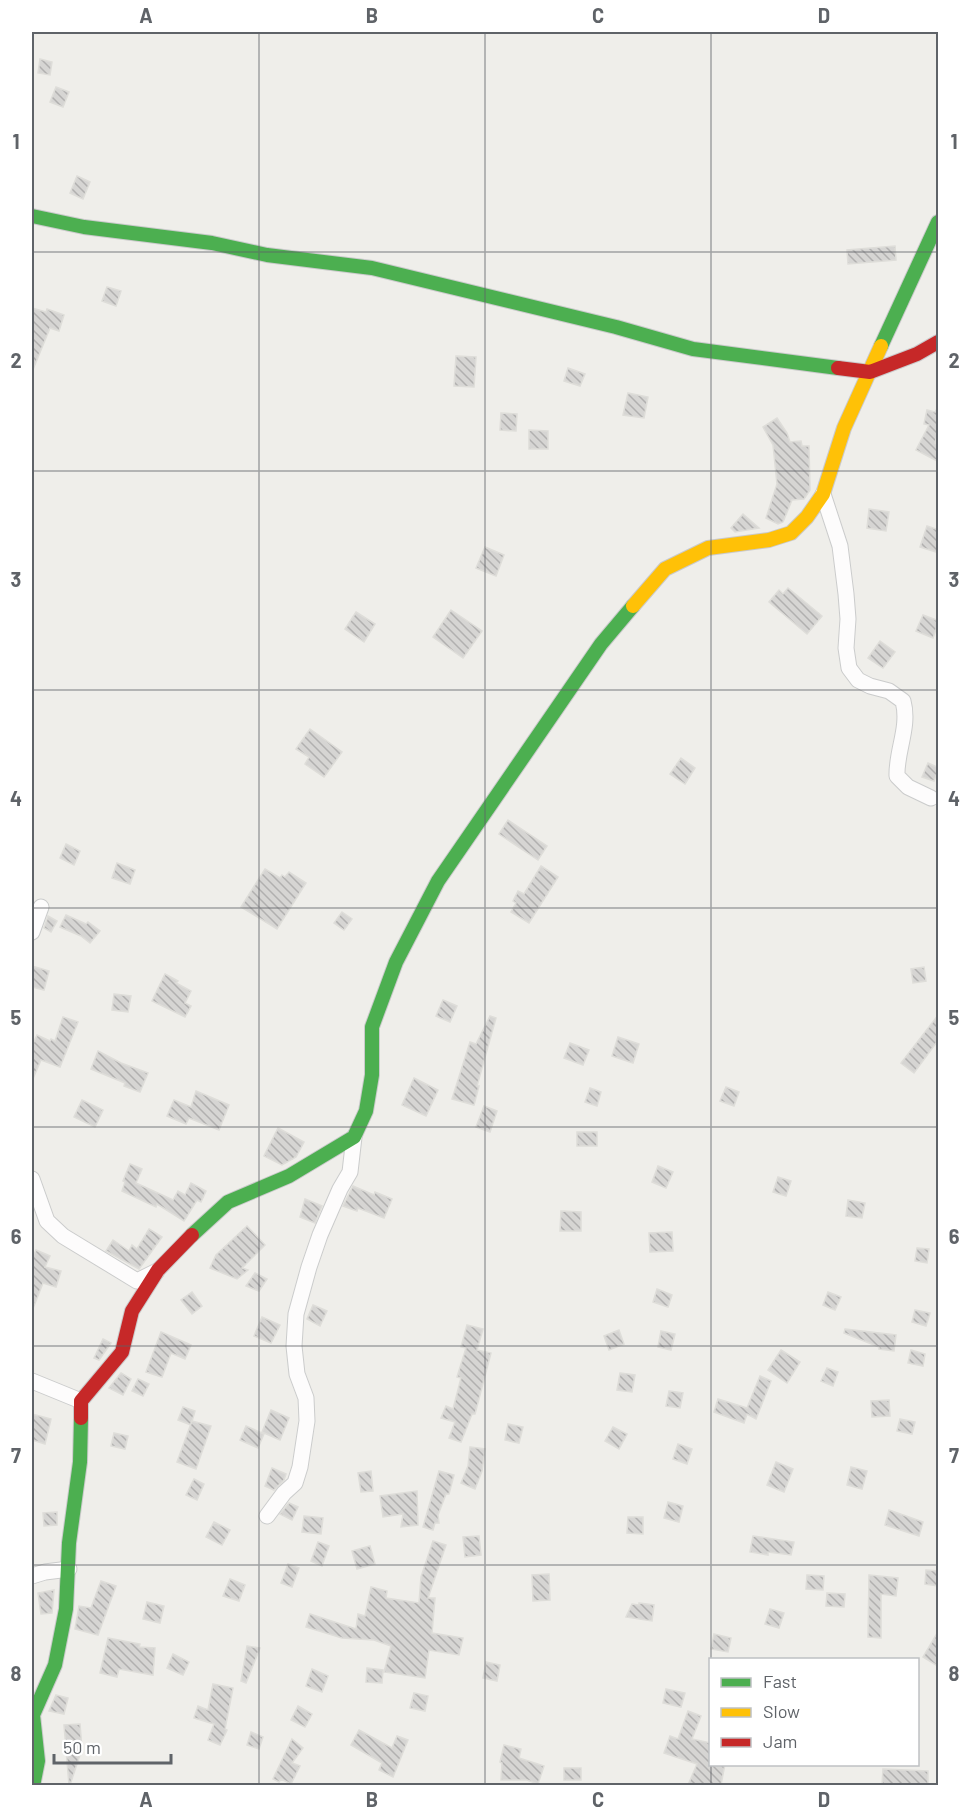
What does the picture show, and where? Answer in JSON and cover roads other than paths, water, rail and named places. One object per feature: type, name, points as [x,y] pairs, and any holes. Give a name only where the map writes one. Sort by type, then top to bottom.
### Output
[{"type":"street","points":[[267,1515],[284,1493],[296,1483],[300,1467],[307,1421],[306,1398],[297,1374],[294,1346],[296,1314],[320,1235],[350,1172],[354,1137],[366,1111],[372,1075],[372,1027],[396,962],[438,881],[601,644],[665,569],[708,548],[769,540],[791,533],[807,517],[823,494],[844,428],[938,229],[939,207]]},
{"type":"street","points":[[32,216],[84,227],[212,243],[267,255],[372,268],[572,316],[693,350],[870,372],[917,354],[939,342]]},
{"type":"street","points":[[823,494],[840,546],[847,602],[846,648],[849,668],[858,680],[889,691],[903,701],[906,712],[905,728],[896,765],[897,777],[908,787],[931,798]]},
{"type":"street","points":[[32,932],[41,907]]},
{"type":"street","points":[[33,1785],[38,1761],[33,1715],[55,1665],[66,1609],[69,1543],[80,1462],[81,1401],[122,1352],[132,1311],[158,1270],[186,1241],[228,1202],[289,1176],[354,1137]]},
{"type":"street","points":[[32,1179],[47,1221],[63,1236],[136,1281],[158,1270]]},
{"type":"street","points":[[32,1381],[81,1401]]},
{"type":"street","points":[[32,1576],[69,1569]]}]
